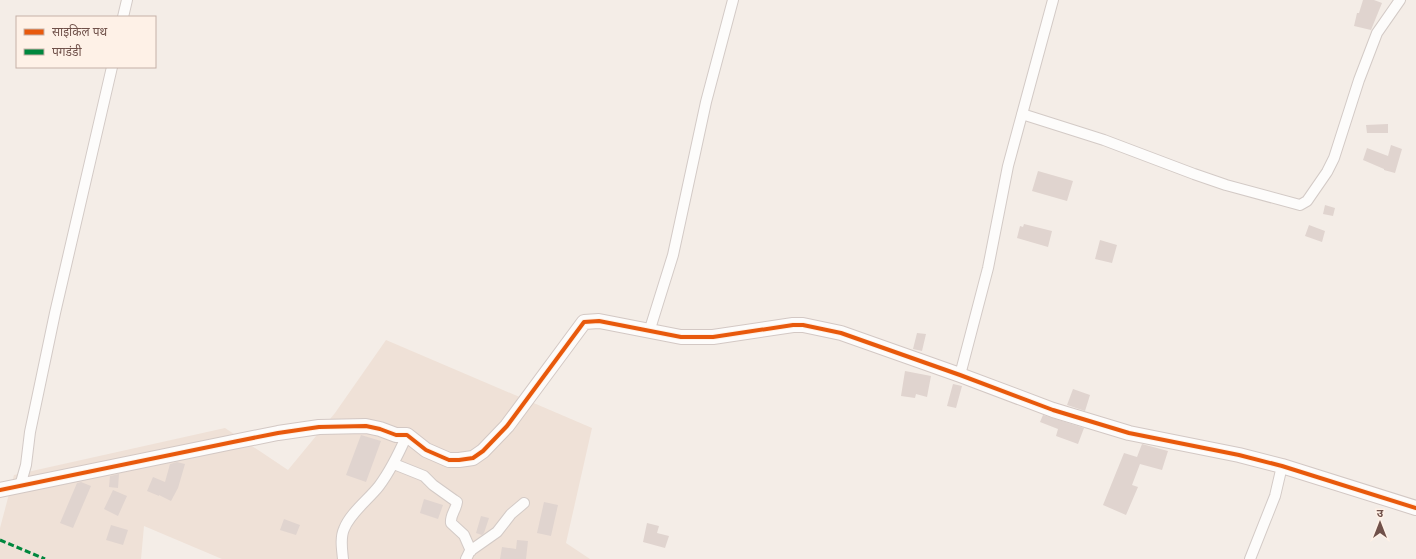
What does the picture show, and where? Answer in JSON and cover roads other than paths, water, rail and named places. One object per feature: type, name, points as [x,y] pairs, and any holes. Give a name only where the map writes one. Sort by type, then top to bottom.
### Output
[{"type":"street","points":[[123,16],[127,0]]},
{"type":"street","points":[[649,332],[673,255],[706,102],[733,0]]},
{"type":"street","points":[[960,375],[988,268],[1008,166],[1053,0]]},
{"type":"street","points":[[1022,114],[1104,140],[1226,185],[1293,204],[1302,204],[1307,201],[1327,172],[1334,158],[1359,80],[1375,38],[1400,0]]},
{"type":"street","points":[[20,486],[26,465],[32,423],[55,314],[112,68]]},
{"type":"street","points":[[0,490],[263,436],[319,427],[366,426],[396,435],[407,435],[426,450],[448,460],[473,458],[483,451],[507,426],[584,322],[599,321],[649,332],[681,337],[714,337],[763,329],[803,325],[841,333],[960,375],[1052,410],[1129,433],[1239,455],[1282,466],[1416,508]]},
{"type":"street","points":[[343,559],[342,539],[344,529],[379,486],[394,464],[407,435]]},
{"type":"street","points":[[394,464],[424,476],[433,485],[457,502],[452,514],[451,523],[464,535],[468,555],[497,532],[511,514],[524,503]]},
{"type":"street","points":[[1250,559],[1275,496],[1282,466]]}]
